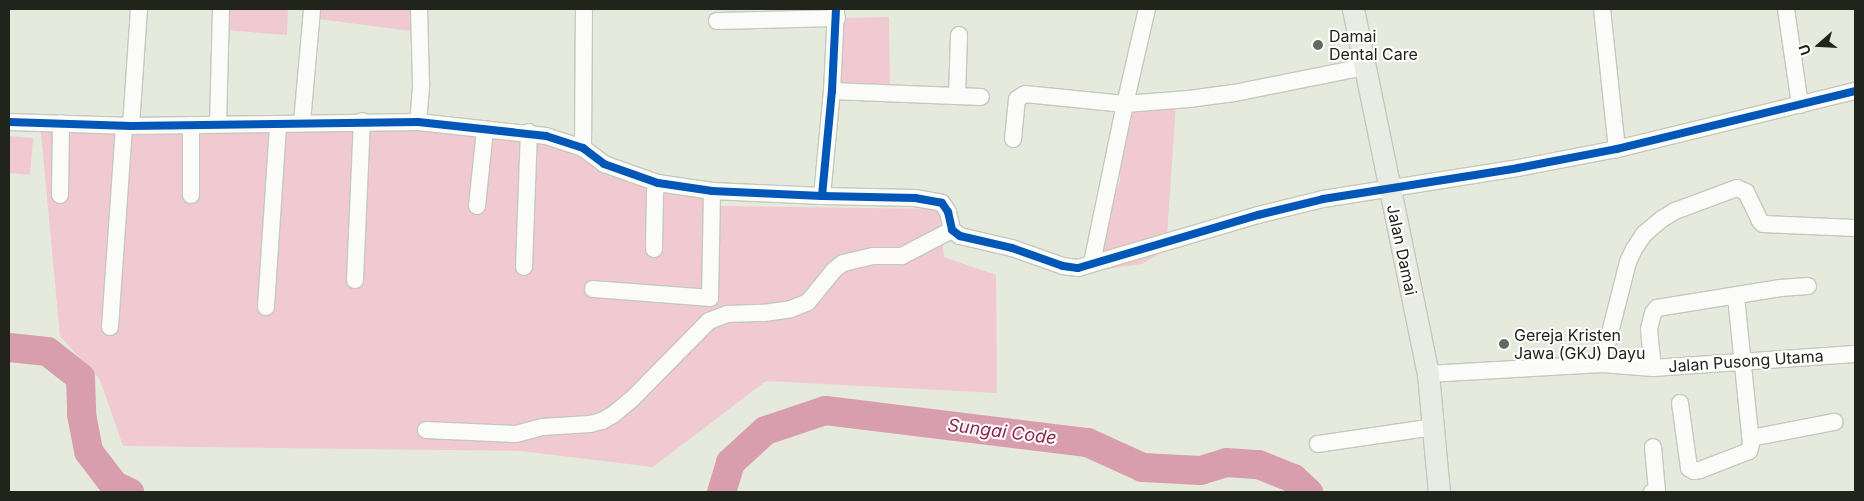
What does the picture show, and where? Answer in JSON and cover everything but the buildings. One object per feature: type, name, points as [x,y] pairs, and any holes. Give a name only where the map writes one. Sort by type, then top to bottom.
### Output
[{"type":"main road","name":"Jalan Damai","points":[[1353,9],[1428,374],[1439,492]]},
{"type":"street","points":[[110,327],[139,9]]},
{"type":"street","points":[[218,124],[221,9]]},
{"type":"street","points":[[302,122],[312,9]]},
{"type":"street","points":[[418,122],[421,84],[419,9]]},
{"type":"street","points":[[583,148],[584,9]]},
{"type":"street","points":[[1092,263],[1124,104],[1147,9]]},
{"type":"street","points":[[1602,9],[1617,149]]},
{"type":"street","points":[[1786,9],[1800,105]]},
{"type":"street","points":[[717,21],[837,13],[822,196]]},
{"type":"street","points":[[957,96],[959,35]]},
{"type":"street","points":[[1013,139],[1018,99],[1026,94],[1124,104],[1189,100],[1364,67]]},
{"type":"street","points":[[832,91],[981,96]]},
{"type":"street","points":[[9,122],[127,126],[362,121],[418,122],[485,130],[529,132],[583,148],[604,164],[658,183],[712,191],[915,198],[942,202],[948,212],[952,230],[960,236],[1012,248],[1063,266],[1078,268],[1258,214],[1323,199],[1518,168],[1617,149],[1855,91]]},
{"type":"street","points":[[356,280],[362,121]]},
{"type":"street","points":[[60,195],[61,123]]},
{"type":"street","points":[[266,307],[278,124]]},
{"type":"street","points":[[191,125],[191,195]]},
{"type":"street","points":[[477,206],[485,130]]},
{"type":"street","points":[[524,267],[529,132]]},
{"type":"street","points":[[654,249],[658,183]]},
{"type":"street","points":[[1602,364],[1628,262],[1634,249],[1644,234],[1675,211],[1737,188],[1746,192],[1763,224],[1855,228]]},
{"type":"street","points":[[593,289],[710,298],[712,191]]},
{"type":"street","points":[[426,430],[516,434],[542,427],[590,424],[602,421],[632,399],[709,321],[727,314],[764,313],[791,309],[808,302],[834,270],[843,263],[872,256],[902,256],[952,230]]},
{"type":"street","points":[[1653,368],[1649,329],[1653,313],[1658,308],[1780,288],[1808,286]]},
{"type":"street","points":[[1680,403],[1688,462],[1690,468],[1694,471],[1749,451],[1751,438],[1736,296]]},
{"type":"street","name":"Jalan Pusong Utama","points":[[1428,374],[1602,364],[1653,368],[1855,354]]},
{"type":"street","points":[[1751,438],[1834,422]]},
{"type":"street","points":[[1318,444],[1434,427]]},
{"type":"street","points":[[1652,492],[1657,492],[1653,447]]},
{"type":"shaded area","points":[[225,9],[288,9],[287,35],[223,30]]},
{"type":"shaded area","points":[[320,9],[418,9],[418,32],[319,19]]},
{"type":"shaded area","points":[[889,17],[890,87],[836,89],[841,18]]},
{"type":"shaded area","points":[[1176,104],[1166,250],[1142,264],[1085,272],[1120,181],[1122,114]]},
{"type":"shaded area","points":[[362,121],[583,148],[605,164],[722,206],[939,209],[944,257],[996,275],[997,393],[766,381],[653,467],[520,451],[123,446],[100,380],[60,336],[40,123]]},
{"type":"shaded area","points":[[9,136],[33,138],[30,175],[9,173]]},
{"type":"waterway","points":[[9,347],[47,351],[80,377],[81,414],[88,451],[114,485],[129,492]]},
{"type":"waterway","name":"Sungai Code","points":[[721,492],[730,462],[765,430],[825,410],[1087,442],[1142,467],[1200,470],[1226,462],[1258,464],[1293,478],[1308,492]]},
{"type":"cycle path","points":[[9,122],[131,126],[418,122],[546,136],[583,148],[604,164],[658,183],[712,191],[822,196],[832,91],[836,9]]},
{"type":"cycle path","points":[[822,196],[915,198],[942,203],[948,212],[952,230],[960,236],[1012,248],[1063,266],[1078,268],[1258,215],[1323,199],[1518,168],[1617,149],[1855,91]]},
{"type":"place","name":"Damai Dental Care","points":[[1318,45]]},
{"type":"place","name":"Gereja Kristen Jawa (GKJ) Dayu","points":[[1504,344]]}]
